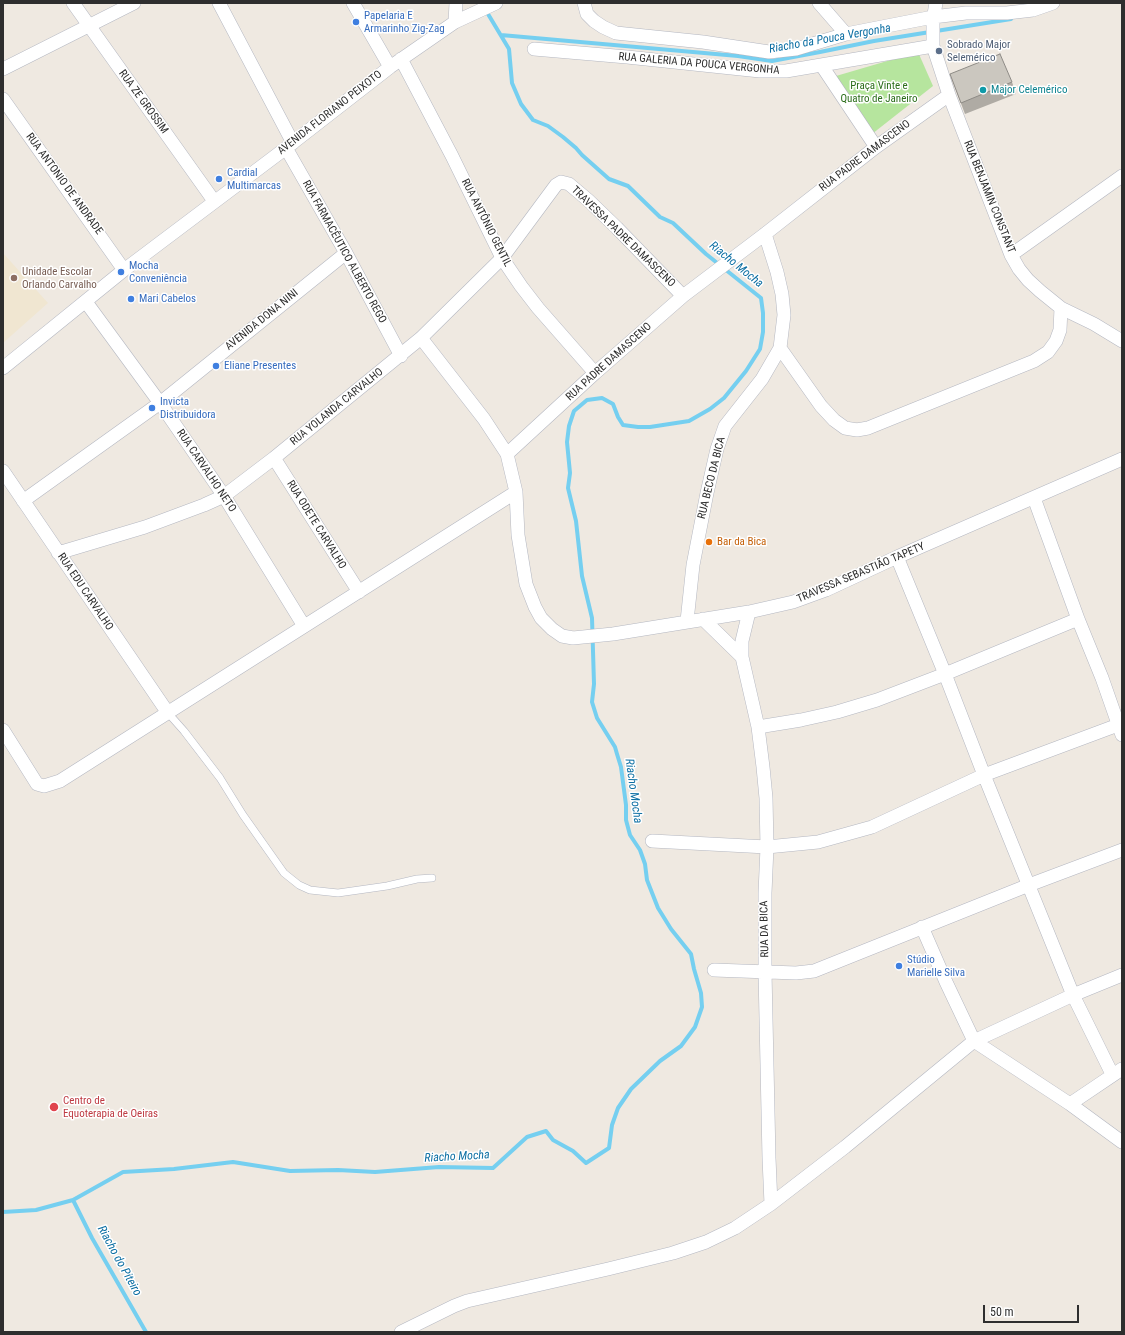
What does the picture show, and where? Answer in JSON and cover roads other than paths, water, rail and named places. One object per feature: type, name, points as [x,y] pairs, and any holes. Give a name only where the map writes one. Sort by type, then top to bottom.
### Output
[{"type":"street","name":"RUA ZE GROSSIM","points":[[73,3],[214,202]]},
{"type":"street","points":[[3,69],[134,3]]},
{"type":"street","name":"RUA FARMACÊUTICO ALBERTO REGO","points":[[219,3],[289,145],[401,356]]},
{"type":"street","points":[[353,3],[390,67]]},
{"type":"street","points":[[455,22],[456,3]]},
{"type":"street","name":"AVENIDA FLORIANO PEIXOTO","points":[[3,368],[124,270],[400,59],[455,22],[496,3]]},
{"type":"street","name":"RUA GALERIA DA POUCA VERGONHA","points":[[584,3],[587,14],[603,28],[616,33],[703,42],[769,52],[790,50],[846,34],[933,18],[1009,8],[1033,10],[1053,3]]},
{"type":"street","points":[[819,3],[846,34]]},
{"type":"street","name":"RUA BENJAMIN CONSTANT","points":[[936,3],[933,18],[933,42],[949,95],[1011,255],[1019,269],[1028,280],[1061,308],[1094,324],[1122,341]]},
{"type":"street","name":"RUA GALERIA DA POUCA VERGONHA","points":[[534,49],[760,71],[786,71],[822,66],[933,42]]},
{"type":"street","name":"RUA ANTÔNIO GENTIL","points":[[400,59],[452,156],[502,258],[538,308],[595,373]]},
{"type":"street","points":[[822,66],[876,147]]},
{"type":"street","name":"RUA PADRE DAMASCENO","points":[[507,454],[595,373],[683,296],[876,147],[949,95]]},
{"type":"street","name":"RUA ANTONIO DE ANDRADE","points":[[3,99],[124,270]]},
{"type":"street","points":[[1011,255],[1122,176]]},
{"type":"street","name":"RUA YOLANDA CARVALHO","points":[[58,553],[145,527],[224,496],[274,458],[401,356],[421,338],[502,258],[552,190],[561,182]]},
{"type":"street","name":"TRAVESSA PADRE DAMASCENO","points":[[561,182],[569,184],[588,200],[683,296]]},
{"type":"street","name":"RUA BECO DA BICA","points":[[687,621],[693,565],[717,449],[726,426],[762,379],[780,348],[784,315],[782,294],[765,234]]},
{"type":"street","name":"AVENIDA DONA NINI","points":[[23,501],[160,403],[346,253]]},
{"type":"street","name":"RUA CARVALHO NETO","points":[[86,302],[160,403],[224,496],[304,626]]},
{"type":"street","points":[[780,348],[821,406],[834,420],[845,428],[857,430],[868,428],[1034,361],[1048,352],[1056,341],[1060,330],[1061,308]]},
{"type":"street","points":[[4,732],[37,784],[44,786],[60,781],[516,492],[507,454],[484,419],[421,338]]},
{"type":"street","name":"RUA ODETE CARVALHO","points":[[274,458],[359,592]]},
{"type":"street","name":"TRAVESSA SEBASTIÃO TAPETY","points":[[516,492],[518,535],[526,584],[541,618],[562,636],[573,638],[613,634],[749,612],[792,602],[826,590],[896,557],[1122,459]]},
{"type":"street","name":"RUA EDU CARVALHO","points":[[3,471],[168,713]]},
{"type":"street","points":[[652,842],[767,847],[818,842],[872,827],[984,775],[1120,730],[1034,498]]},
{"type":"street","points":[[896,557],[945,674],[984,775],[1074,995],[1117,1071],[1070,1104]]},
{"type":"street","name":"RUA DA BICA","points":[[749,612],[742,641],[742,657],[758,727],[765,790],[767,847],[764,893],[765,972],[771,1204]]},
{"type":"street","points":[[703,619],[742,657]]},
{"type":"street","points":[[758,727],[837,712],[877,700],[945,674],[1078,619]]},
{"type":"street","points":[[714,970],[796,973],[814,971],[1029,885],[1122,850]]},
{"type":"street","points":[[922,928],[974,1040],[1070,1104],[1122,1142]]},
{"type":"street","points":[[401,1332],[467,1301],[673,1253],[706,1242],[735,1228],[771,1204],[845,1147],[974,1040],[1020,1018],[1122,975]]},
{"type":"lane","points":[[168,713],[220,778],[246,821],[284,873],[298,885],[310,890],[338,893],[387,886],[417,879],[432,878]]},
{"type":"waterway","name":"Riacho Mocha","points":[[3,1212],[36,1210],[73,1200],[123,1172],[174,1169],[233,1162],[290,1171],[338,1170],[375,1172],[439,1167],[493,1168],[527,1137],[546,1131],[553,1140],[573,1151],[586,1163],[609,1148],[612,1125],[618,1108],[631,1089],[660,1061],[681,1046],[695,1027],[702,1007],[701,993],[691,954],[671,929],[658,908],[647,880],[645,864],[640,850],[630,835],[626,820],[626,805],[621,767],[615,747],[597,718],[592,702],[594,684],[592,618],[582,576],[576,521],[568,488],[570,473],[567,442],[569,426],[574,411],[587,400],[602,398],[613,404],[623,425],[638,427],[650,427],[689,421],[710,409],[724,398],[746,371],[760,349],[763,332],[761,298],[706,254],[673,223],[660,217],[628,186],[609,179],[563,137],[548,126],[533,120],[521,104],[512,83],[509,49],[485,9]]},
{"type":"waterway","name":"Riacho da Pouca Vergonha","points":[[501,35],[738,56],[772,61],[874,41],[1011,19]]},
{"type":"waterway","name":"Riacho do Piteiro","points":[[73,1200],[92,1238],[146,1332]]},
{"type":"place","name":"Papelaria E Armarinho Zig-Zag","points":[[356,22]]},
{"type":"place","name":"Sobrado Major Selemérico","points":[[939,51]]},
{"type":"place","name":"Major Celemérico","points":[[983,90]]},
{"type":"place","name":"Cardial Multimarcas","points":[[219,179]]},
{"type":"place","name":"Mocha Conveniência","points":[[121,272]]},
{"type":"place","name":"Unidade Escolar Orlando Carvalho","points":[[14,278]]},
{"type":"place","name":"Mari Cabelos","points":[[131,299]]},
{"type":"place","name":"Eliane Presentes","points":[[216,366]]},
{"type":"place","name":"Invicta Distribuidora","points":[[152,408]]},
{"type":"place","name":"Bar da Bica","points":[[709,542]]},
{"type":"place","name":"Stúdio Marielle Silva","points":[[899,966]]},
{"type":"place","name":"Centro de Equoterapia de Oeiras","points":[[54,1107]]},
{"type":"park label","name":"Praça Vinte e Quatro de Janeiro","points":[[879,92]]}]
